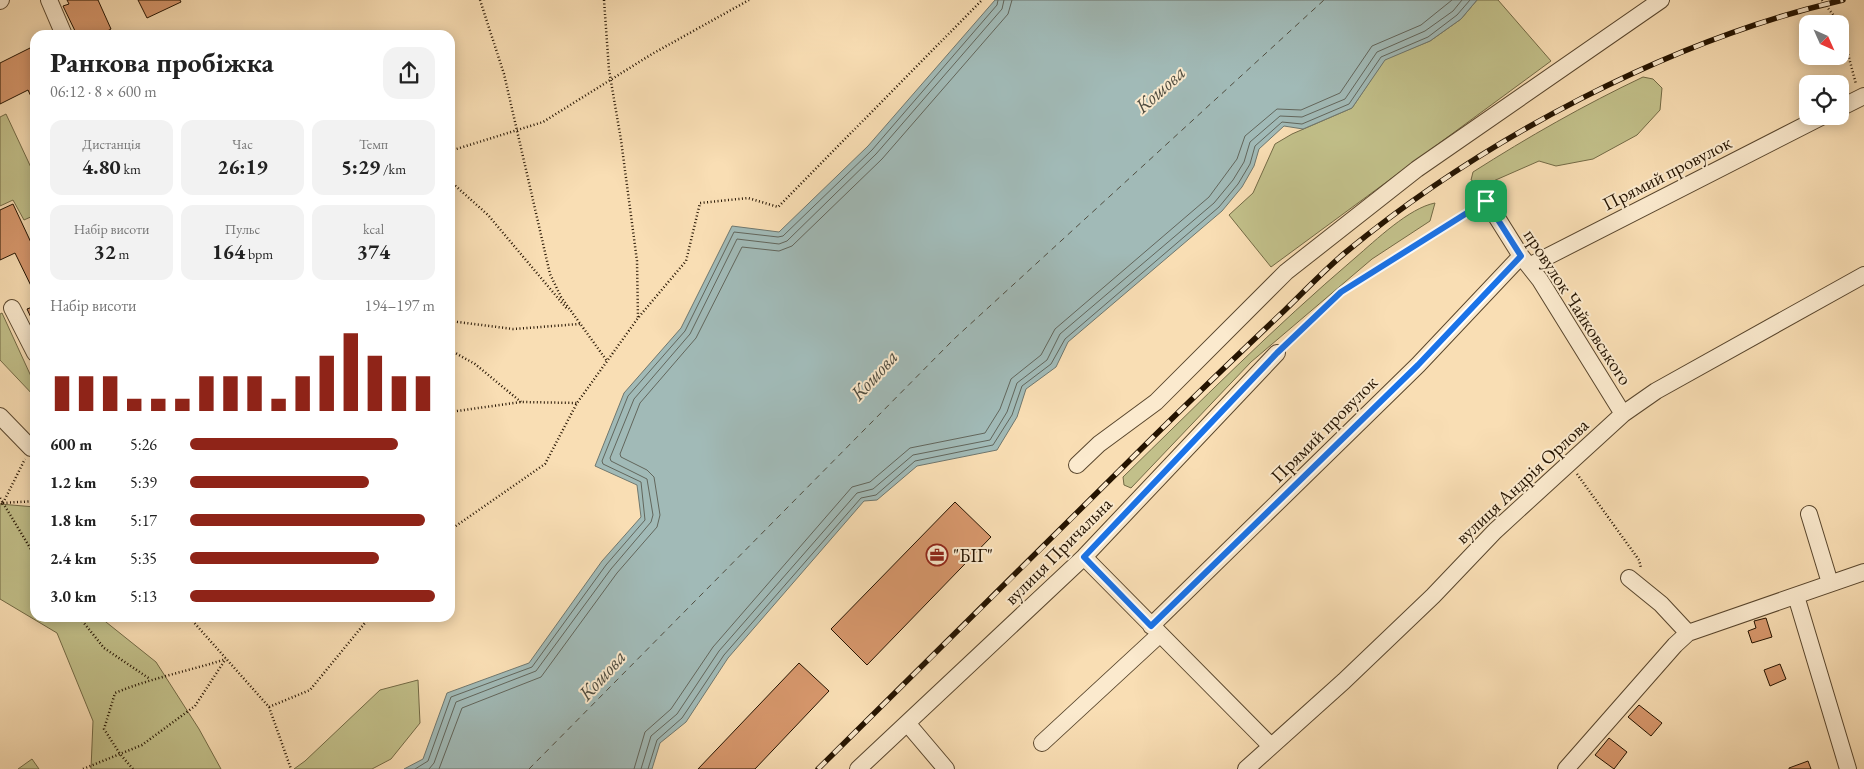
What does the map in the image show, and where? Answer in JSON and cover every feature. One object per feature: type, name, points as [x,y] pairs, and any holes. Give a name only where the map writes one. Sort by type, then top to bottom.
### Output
[{"type":"street","points":[[48,0],[62,30]]},
{"type":"street","points":[[1077,465],[1099,444],[1156,402],[1286,272],[1417,169],[1661,0]]},
{"type":"street","points":[[1849,104],[1862,97]]},
{"type":"street","name":"Прямий провулок","points":[[1042,743],[1418,365],[1525,261],[1805,125]]},
{"type":"street","name":"провулок Чайковського","points":[[1485,199],[1525,261],[1540,280],[1623,414]]},
{"type":"street","name":"вулиця Андрія Орлова","points":[[1246,769],[1270,745],[1344,681],[1433,596],[1494,531],[1623,414],[1656,391],[1864,274]]},
{"type":"street","points":[[12,308],[30,343]]},
{"type":"street","name":"вулиця Причальна","points":[[858,769],[1084,557],[1277,353]]},
{"type":"street","points":[[0,416],[30,443]]},
{"type":"street","points":[[1809,514],[1830,583]]},
{"type":"street","points":[[1084,557],[1155,631],[1270,745]]},
{"type":"street","points":[[1566,769],[1674,646],[1688,634],[1864,572]]},
{"type":"street","points":[[1635,582],[1662,604],[1688,634]]},
{"type":"street","points":[[1796,596],[1848,769]]},
{"type":"street","points":[[907,723],[946,769]]},
{"type":"path","points":[[480,0],[504,74],[550,274],[561,297],[607,361]]},
{"type":"path","points":[[604,0],[611,80],[638,261],[638,318]]},
{"type":"path","points":[[455,149],[543,122],[652,54],[748,0]]},
{"type":"path","points":[[455,526],[544,464],[577,402],[638,318],[686,261],[700,203],[748,198],[778,206],[982,0]]},
{"type":"path","points":[[1822,0],[1833,15]]},
{"type":"path","points":[[1849,54],[1862,97]]},
{"type":"path","points":[[455,185],[488,215],[580,324]]},
{"type":"path","points":[[1277,353],[1341,292],[1485,199]]},
{"type":"path","points":[[455,321],[513,329],[580,324]]},
{"type":"path","points":[[455,353],[474,364],[521,402]]},
{"type":"path","points":[[455,411],[521,402],[577,402]]},
{"type":"path","points":[[2,504],[30,452]]},
{"type":"path","points":[[1569,462],[1639,560],[1642,572],[1635,582]]},
{"type":"path","points":[[0,498],[30,548]]},
{"type":"path","points":[[2,504],[30,501]]},
{"type":"path","points":[[83,622],[104,648],[150,679]]},
{"type":"path","points":[[194,622],[269,707],[291,769]]},
{"type":"path","points":[[269,707],[310,690],[367,622]]},
{"type":"path","points":[[133,769],[120,754],[104,729],[115,693],[150,679],[172,676],[226,659]]},
{"type":"path","points":[[83,769],[142,745],[195,706],[226,659]]},
{"type":"shaded area","points":[[1477,0],[1498,0],[1551,61],[1271,267],[1229,215],[1253,193],[1275,144],[1292,134],[1352,108],[1385,59],[1430,41],[1461,19]]},
{"type":"shaded area","points":[[1643,77],[1653,79],[1662,88],[1660,110],[1637,135],[1593,159],[1556,166],[1539,161],[1482,186],[1471,180],[1473,172],[1514,146],[1578,110]]},
{"type":"shaded area","points":[[6,114],[30,165],[30,217],[24,220],[13,200],[0,206],[0,117]]},
{"type":"shaded area","points":[[1435,203],[1430,221],[1372,259],[1251,362],[1131,488],[1124,485],[1123,477],[1295,311],[1393,226],[1414,211]]},
{"type":"shaded area","points":[[2,313],[30,374],[30,392],[0,360],[0,314]]},
{"type":"shaded area","points":[[0,504],[30,507],[30,617],[0,599]]},
{"type":"shaded area","points":[[39,622],[106,622],[156,662],[199,729],[221,769],[91,769],[93,721],[57,633]]},
{"type":"shaded area","points":[[418,680],[420,723],[391,759],[372,769],[294,769],[305,761],[380,690]]},
{"type":"shaded area","points":[[32,759],[39,769],[18,769]]},
{"type":"water","name":"Кошова","points":[[995,0],[1477,0],[1461,19],[1430,41],[1385,60],[1352,108],[1303,129],[1284,126],[1259,149],[1254,166],[1242,187],[1222,211],[1068,342],[1056,367],[1026,389],[1017,417],[997,450],[917,466],[877,500],[864,501],[728,658],[686,722],[660,743],[652,769],[404,769],[423,759],[447,693],[529,663],[602,561],[641,517],[637,485],[595,466],[624,393],[681,328],[732,226],[779,232],[868,146]]},
{"type":"building","points":[[67,0],[98,0],[111,29],[75,30],[63,6],[69,4]]},
{"type":"building","points":[[138,0],[180,0],[181,2],[147,18]]},
{"type":"building","points":[[30,48],[30,94],[28,90],[0,104],[0,63]]},
{"type":"building","points":[[13,204],[30,240],[30,284],[15,253],[0,260],[0,210]]},
{"type":"building","points":[[955,502],[991,537],[867,665],[831,629]]},
{"type":"building","points":[[1766,618],[1772,637],[1752,643],[1748,631],[1756,628],[1754,621]]},
{"type":"building","points":[[799,663],[829,691],[755,769],[698,769]]},
{"type":"building","points":[[1780,664],[1786,679],[1770,686],[1764,670]]},
{"type":"building","points":[[1639,705],[1662,723],[1651,736],[1628,717]]},
{"type":"building","points":[[1609,738],[1627,752],[1614,769],[1595,755]]},
{"type":"building","points":[[1808,761],[1811,769],[1789,769],[1789,768]]},
{"type":"ferry route","points":[[529,769],[954,339],[1324,0]]},
{"type":"railway","points":[[818,769],[1322,273],[1400,210],[1457,171],[1518,133],[1581,99],[1646,68],[1712,40],[1778,18],[1843,0]]},
{"type":"place","name":"\"БІГ\"","points":[[937,555]]},
{"type":"route","points":[[1486,201],[1521,256],[1418,365],[1151,626],[1084,557],[1277,353],[1341,292],[1430,234],[1486,201]]}]
